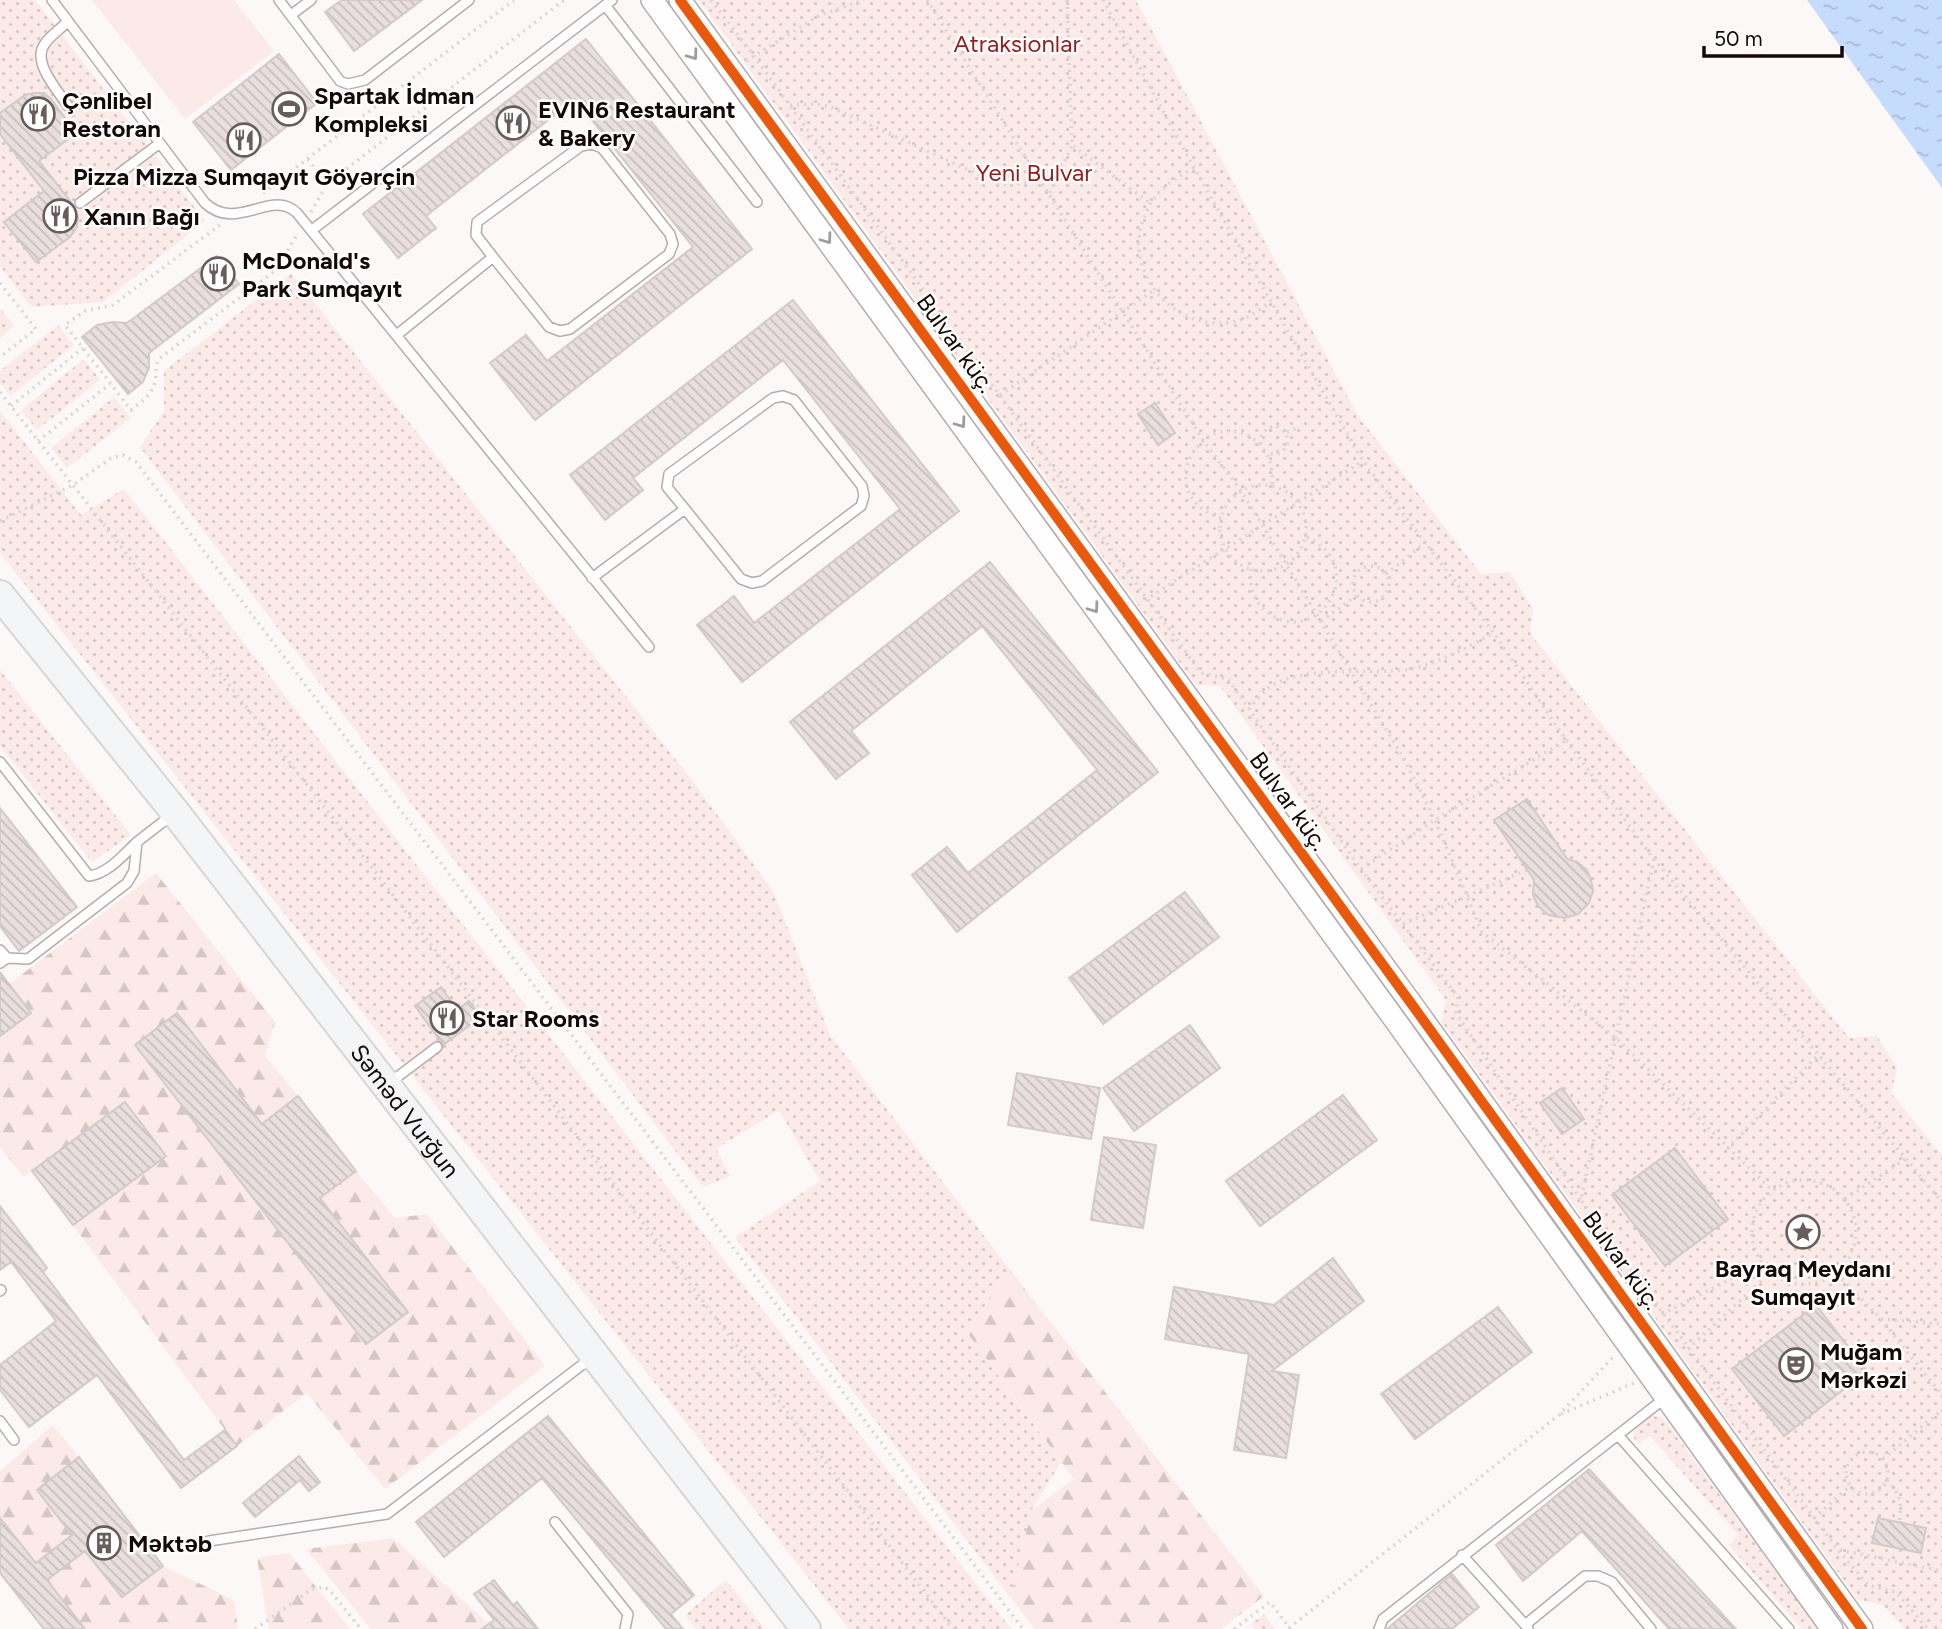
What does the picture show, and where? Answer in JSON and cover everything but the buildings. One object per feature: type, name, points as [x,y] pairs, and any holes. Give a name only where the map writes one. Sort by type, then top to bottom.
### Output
[{"type":"main road","name":"Səməd Vurğun","points":[[0,595],[176,812],[806,1629]]},
{"type":"street","name":"Bulvar küç.","points":[[652,0],[1395,1020],[1832,1629]]},
{"type":"street","name":"Bulvar küç.","points":[[680,0],[1413,1006],[1862,1629]]},
{"type":"street","points":[[1151,687],[1170,673]]},
{"type":"street","points":[[1395,1020],[1413,1006]]},
{"type":"street","points":[[1819,1612],[1839,1598]]},
{"type":"lane","points":[[52,0],[205,203],[214,211],[226,215],[281,204],[291,207],[305,221],[649,647]]},
{"type":"lane","points":[[279,0],[340,81],[348,84],[365,80],[469,0]]},
{"type":"lane","points":[[291,15],[311,0]]},
{"type":"lane","points":[[312,230],[609,3],[757,202]]},
{"type":"lane","points":[[68,21],[44,45],[40,54],[42,64],[68,106]]},
{"type":"lane","points":[[80,203],[160,143]]},
{"type":"lane","points":[[592,144],[602,148],[670,234],[673,244],[669,254],[658,263],[570,329],[560,331],[549,327],[493,257],[475,235],[477,222],[581,146],[592,144]]},
{"type":"lane","points":[[398,334],[493,257]]},
{"type":"lane","points":[[783,396],[794,400],[862,486],[864,496],[861,506],[762,581],[752,583],[741,579],[685,509],[667,486],[669,474],[773,398],[783,396]]},
{"type":"lane","points":[[593,578],[685,509]]},
{"type":"lane","points":[[0,762],[89,876],[114,863],[176,812]]},
{"type":"lane","points":[[0,950],[3,961],[29,959],[127,883],[134,871],[137,842]]},
{"type":"lane","points":[[386,1085],[437,1047]]},
{"type":"lane","points":[[209,1541],[387,1514],[596,1355]]},
{"type":"lane","points":[[1379,1629],[1383,1619],[1462,1555],[1665,1398]]},
{"type":"lane","points":[[0,1421],[14,1440]]},
{"type":"lane","points":[[1618,1435],[1789,1629]]},
{"type":"lane","points":[[555,1522],[628,1614],[625,1629]]},
{"type":"lane","points":[[1462,1555],[1527,1627],[1585,1576],[1598,1576],[1612,1582],[1651,1629]]},
{"type":"path","points":[[327,184],[308,159],[513,0]]},
{"type":"path","points":[[212,230],[113,306],[85,311],[65,325],[131,410],[145,398],[155,383],[159,358],[277,269],[327,184],[564,0]]},
{"type":"path","points":[[711,0],[1201,673],[1227,679],[1361,869],[1458,997],[1456,1013],[1581,1200],[1838,1550],[1868,1585],[1896,1592],[1928,1629]]},
{"type":"path","points":[[744,62],[820,15],[864,0]]},
{"type":"path","points":[[927,0],[1203,440],[1241,491],[1403,757],[1435,820],[1482,932],[1617,1039],[1772,1190]]},
{"type":"path","points":[[1050,193],[1072,145],[1067,0]]},
{"type":"path","points":[[1102,0],[1194,168],[1363,461],[1494,633],[1566,740],[1654,859],[1942,1202]]},
{"type":"path","points":[[790,105],[815,104],[831,107],[997,183],[1008,186],[1042,180]]},
{"type":"path","points":[[1072,145],[1150,203]]},
{"type":"path","points":[[1194,168],[1169,182],[1150,203],[1139,232],[1141,263],[1153,291],[1178,313],[1210,323],[1243,319],[1271,302]]},
{"type":"path","points":[[0,283],[36,329],[0,357]]},
{"type":"path","points":[[990,403],[1153,291]]},
{"type":"path","points":[[10,405],[83,348]]},
{"type":"path","points":[[38,441],[110,384]]},
{"type":"path","points":[[0,392],[387,887],[953,1629]]},
{"type":"path","points":[[1263,447],[1261,437],[1267,428],[1278,426],[1286,433],[1288,442],[1284,450],[1275,454],[1266,452]]},
{"type":"path","points":[[1286,433],[1298,428]]},
{"type":"path","points":[[1221,518],[1199,507],[1186,485],[1188,460],[1203,440],[1228,432],[1253,438],[1263,447],[1271,462],[1272,485]]},
{"type":"path","points":[[0,521],[73,485],[111,458],[123,455],[136,462],[1023,1629]]},
{"type":"path","points":[[1138,605],[1363,461]]},
{"type":"path","points":[[1272,485],[1291,495],[1304,513],[1306,537],[1298,553],[1285,565],[1268,570],[1251,569],[1241,564],[1226,549],[1222,540],[1221,518],[1228,502],[1241,491],[1272,485]]},
{"type":"path","points":[[1251,569],[1251,589],[1268,614],[1287,621],[1297,621],[1317,614],[1331,601],[1335,592],[1336,572],[1323,546],[1306,537]]},
{"type":"path","points":[[1386,574],[1425,542]]},
{"type":"path","points":[[1375,567],[1386,574],[1388,592],[1382,599],[1373,603],[1356,596],[1353,590],[1354,577],[1363,568],[1375,567]]},
{"type":"path","points":[[1321,621],[1356,596]]},
{"type":"path","points":[[1248,709],[1268,689],[1292,677],[1410,669],[1450,656],[1494,633]]},
{"type":"path","points":[[1361,869],[1566,740]]},
{"type":"path","points":[[1581,1200],[1654,859]]},
{"type":"path","points":[[1402,924],[1527,870]]},
{"type":"path","points":[[1727,1149],[1818,1055]]},
{"type":"path","points":[[1844,1199],[1905,1159]]},
{"type":"path","points":[[1793,1180],[1816,1181],[1837,1191],[1844,1199],[1852,1210],[1857,1233],[1851,1256],[1837,1274],[1815,1284],[1791,1284],[1770,1273],[1755,1254],[1750,1231],[1756,1208],[1772,1190],[1793,1180]]},
{"type":"path","points":[[1645,1328],[1664,1313],[1762,1263]]},
{"type":"path","points":[[1837,1274],[1881,1320],[1942,1395]]},
{"type":"path","points":[[1881,1320],[1942,1324]]},
{"type":"path","points":[[1234,1629],[1270,1602],[1289,1628],[1559,1415],[1626,1343]]},
{"type":"path","points":[[1883,1459],[1942,1410]]},
{"type":"path","points":[[1863,1452],[1874,1453],[1883,1459],[1888,1469],[1887,1480],[1881,1489],[1870,1494],[1860,1493],[1850,1486],[1846,1476],[1847,1466],[1854,1457],[1863,1452]]},
{"type":"path","points":[[1887,1480],[1899,1493],[1902,1507],[1899,1522]]},
{"type":"path","points":[[1815,1518],[1850,1486]]},
{"type":"path","points":[[1838,1550],[1942,1571]]},
{"type":"path","points":[[255,1629],[312,1589],[325,1587],[361,1629]]},
{"type":"green space","points":[[0,0],[35,0],[205,221],[103,302],[31,307],[0,266]]},
{"type":"green space","points":[[92,0],[234,0],[274,51],[185,119]]},
{"type":"green space","name":"Yeni Bulvar","points":[[699,0],[1136,0],[1358,416],[1481,574],[1510,572],[1533,610],[1530,633],[1849,1038],[1877,1036],[1897,1068],[1891,1093],[1942,1155],[1942,1629],[1905,1629],[1883,1605],[1858,1600],[1441,1021],[1446,1000],[1220,686],[1196,685]]},
{"type":"green space","points":[[291,273],[691,779],[773,891],[830,1035],[1011,1271],[966,1331],[1061,1462],[1031,1511],[1011,1598],[735,1237],[820,1181],[779,1110],[716,1149],[730,1176],[703,1187],[140,447],[164,411],[164,371]]},
{"type":"green space","points":[[0,308],[14,326],[0,338]]},
{"type":"green space","points":[[58,325],[74,345],[10,396],[0,383],[0,371]]},
{"type":"green space","points":[[84,359],[100,380],[37,430],[21,410]]},
{"type":"green space","points":[[114,397],[131,418],[67,468],[51,448]]},
{"type":"green space","points":[[0,411],[81,515],[124,489],[1011,1629],[849,1629],[0,553]]},
{"type":"green space","points":[[0,670],[131,835],[92,862],[0,746]]},
{"type":"green space","points":[[156,873],[275,1022],[265,1056],[298,1096],[262,1124],[177,1014],[136,1046],[366,1344],[407,1312],[320,1198],[356,1171],[395,1218],[427,1214],[545,1366],[385,1489],[307,1393],[237,1446],[73,1225],[165,1157],[125,1102],[24,1177],[0,1147],[0,1036],[31,1013],[9,984]]},
{"type":"green space","points":[[1011,1271],[1264,1596],[1221,1629],[1035,1629],[1011,1598],[1031,1511],[1074,1479],[966,1331]]},
{"type":"green space","points":[[1651,1416],[1661,1417],[1667,1423],[1818,1629],[1802,1629],[1729,1545],[1738,1535],[1650,1436],[1638,1444],[1633,1436],[1636,1428]]},
{"type":"green space","points":[[53,1425],[79,1457],[37,1490],[72,1535],[36,1563],[0,1518],[0,1471]]},
{"type":"green space","points":[[393,1538],[493,1629],[371,1629],[306,1549]]},
{"type":"green space","points":[[85,1551],[122,1597],[163,1566],[234,1600],[238,1629],[85,1629],[47,1580]]},
{"type":"green space","points":[[289,1553],[350,1629],[269,1629],[257,1558]]},
{"type":"green space","points":[[726,1580],[765,1629],[696,1629],[685,1615]]},
{"type":"green space","points":[[1264,1614],[1275,1629],[1255,1629],[1251,1624]]},
{"type":"water","points":[[1807,0],[1942,0],[1942,188]]},
{"type":"cycle path","points":[[680,0],[1413,1006],[1862,1629]]},
{"type":"place","name":"Spartak İdman Kompleksi","points":[[289,109]]},
{"type":"place","name":"Çənlibel Restoran","points":[[38,114]]},
{"type":"place","name":"EVIN6 Restaurant & Bakery","points":[[513,123]]},
{"type":"place","name":"Pizza Mizza Sumqayıt Göyərçin","points":[[244,140]]},
{"type":"place","name":"Xanın Bağı","points":[[60,216]]},
{"type":"place","name":"McDonald's Park Sumqayıt","points":[[218,274]]},
{"type":"place","name":"Star Rooms","points":[[447,1018]]},
{"type":"place","name":"Bayraq Meydanı Sumqayıt","points":[[1803,1232]]},
{"type":"place","name":"Muğam Mərkəzi","points":[[1796,1365]]},
{"type":"place","name":"Məktəb","points":[[104,1543]]},
{"type":"park label","name":"Atraksionlar","points":[[1017,43]]}]
